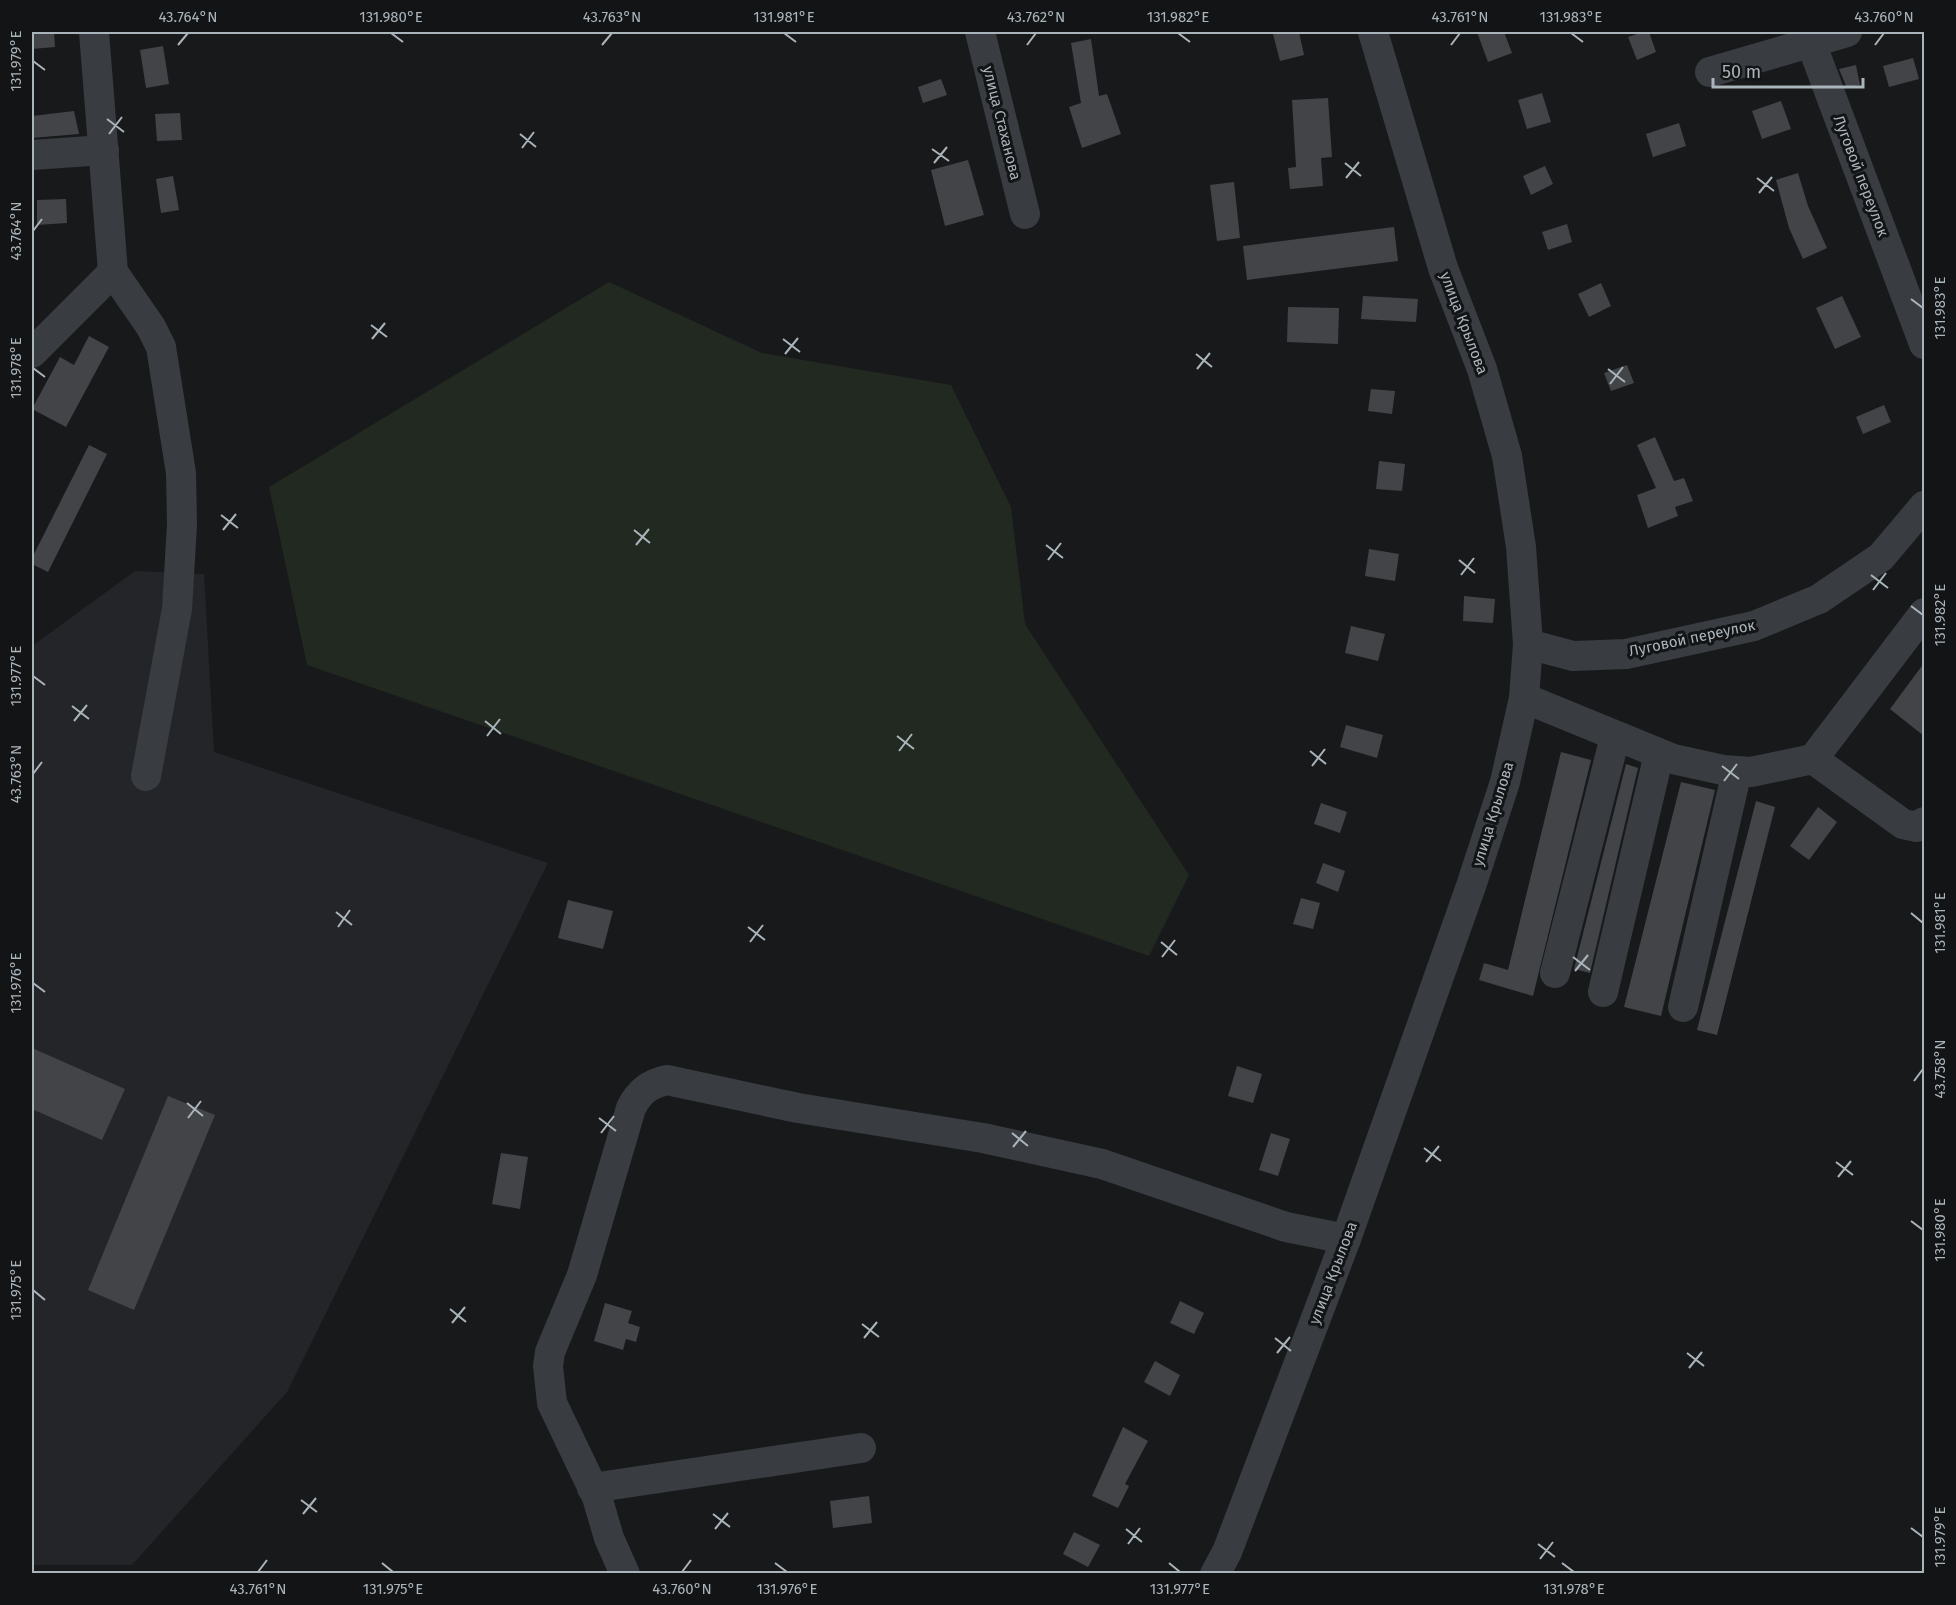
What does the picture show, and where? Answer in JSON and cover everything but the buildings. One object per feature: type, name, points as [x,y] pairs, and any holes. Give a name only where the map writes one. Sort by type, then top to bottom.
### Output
[{"type":"street","points":[[94,32],[113,272],[151,327],[161,347],[181,473],[182,524],[177,609],[146,776]]},
{"type":"street","name":"улица Стаханова","points":[[980,32],[1025,214]]},
{"type":"street","name":"улица Крылова","points":[[1215,1574],[1227,1552],[1346,1239],[1471,886],[1502,793],[1524,698],[1528,645],[1521,547],[1507,456],[1482,369],[1443,268],[1373,32]]},
{"type":"street","points":[[1710,72],[1808,37],[1847,32]]},
{"type":"street","name":"Луговой переулок","points":[[1808,37],[1924,344]]},
{"type":"street","points":[[32,155],[104,150]]},
{"type":"street","points":[[32,353],[113,272]]},
{"type":"street","name":"Луговой переулок","points":[[1528,645],[1574,656],[1626,654],[1754,626],[1819,599],[1881,557],[1924,506]]},
{"type":"street","points":[[1524,698],[1615,737],[1683,761],[1751,772],[1813,759],[1924,613]]},
{"type":"street","points":[[1556,973],[1615,737]]},
{"type":"street","points":[[1603,992],[1659,754]]},
{"type":"street","points":[[1813,759],[1903,824],[1917,827],[1924,822]]},
{"type":"street","points":[[1683,1008],[1737,771]]},
{"type":"street","points":[[625,1574],[609,1538],[592,1488],[552,1402],[548,1366],[550,1352],[582,1275],[631,1108],[636,1098],[645,1089],[657,1082],[667,1080],[798,1108],[983,1138],[1102,1164],[1286,1227],[1346,1239]]},
{"type":"street","points":[[592,1488],[861,1448]]},
{"type":"shaded area","points":[[609,282],[762,353],[951,385],[1011,507],[1025,624],[1189,875],[1149,956],[307,665],[269,487]]},
{"type":"shaded area","points":[[135,571],[204,574],[214,752],[548,863],[287,1392],[132,1565],[32,1565],[32,646]]}]
